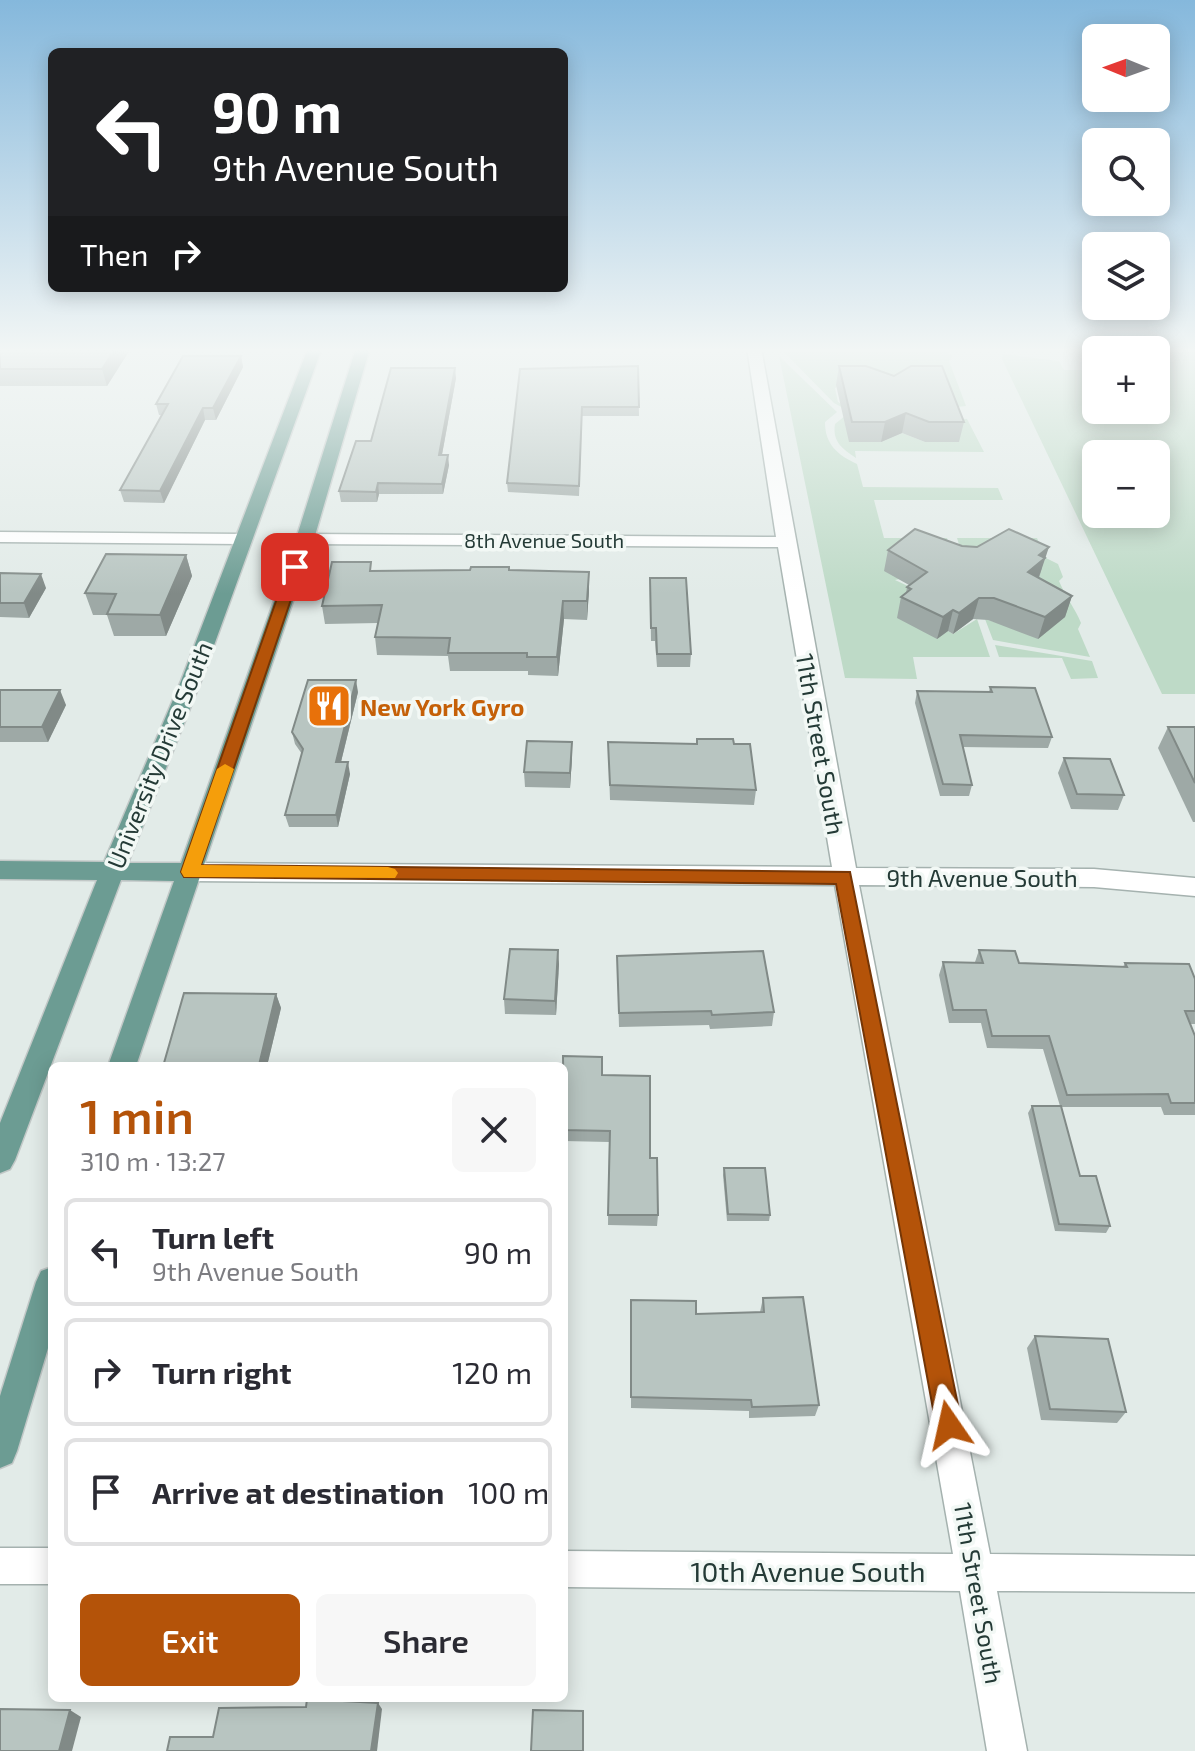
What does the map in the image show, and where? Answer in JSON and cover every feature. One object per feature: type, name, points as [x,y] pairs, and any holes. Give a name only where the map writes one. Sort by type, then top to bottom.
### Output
[{"type":"main road","name":"University Drive South","points":[[0,1160],[113,870],[191,681],[284,430]]},
{"type":"main road","points":[[123,1062],[305,539],[338,430]]},
{"type":"main road","name":"9th Avenue South","points":[[0,870],[190,872]]},
{"type":"main road","points":[[0,1451],[48,1295]]},
{"type":"street","name":"11th Street South","points":[[767,430],[844,877],[1007,1751]]},
{"type":"street","points":[[0,537],[242,539]]},
{"type":"street","name":"8th Avenue South","points":[[305,539],[784,542]]},
{"type":"street","name":"9th Avenue South","points":[[190,872],[1094,878],[1195,887]]},
{"type":"street","points":[[0,1566],[48,1566]]},
{"type":"street","name":"10th Avenue South","points":[[568,1569],[1195,1574]]},
{"type":"green space","points":[[794,430],[826,430],[830,443],[839,453],[857,464],[863,487],[998,488],[1003,500],[874,500],[884,538],[947,538],[956,567],[895,580],[923,593],[937,638],[948,631],[953,634],[977,619],[990,657],[913,657],[917,679],[845,678]]},
{"type":"green space","points":[[835,430],[865,430],[881,442],[902,433],[925,442],[938,430],[973,430],[984,452],[855,451],[856,458],[843,448],[835,436]]},
{"type":"green space","points":[[1036,430],[1195,430],[1195,694],[1162,694],[1083,528],[1170,528],[1170,440],[1082,440],[1082,526]]},
{"type":"green space","points":[[957,538],[1037,538],[1046,558],[1058,564],[1063,577],[1059,581],[1081,623],[1078,629],[1090,657],[993,640],[985,619],[1023,631],[966,567]]},
{"type":"green space","points":[[995,645],[1092,661],[1098,678],[1071,679],[1062,658],[999,657]]},
{"type":"building","points":[[154,430],[192,430],[160,491],[120,490]]},
{"type":"building","points":[[374,430],[444,430],[439,455],[448,455],[442,484],[378,483],[376,492],[339,491],[356,441],[371,441]]},
{"type":"building","points":[[513,430],[581,430],[579,486],[507,483]]},
{"type":"building","points":[[915,529],[962,546],[977,547],[1009,529],[1049,547],[1039,555],[1045,558],[1028,572],[1072,596],[1045,617],[994,598],[979,598],[959,613],[953,610],[943,617],[901,597],[911,589],[907,587],[927,572],[888,550]]},
{"type":"building","points":[[106,554],[186,555],[160,615],[107,614],[116,594],[85,593]]},
{"type":"building","points":[[332,562],[371,562],[370,571],[509,567],[509,570],[589,572],[587,601],[563,601],[557,657],[527,657],[527,653],[448,653],[450,638],[375,637],[382,605],[322,606]]},
{"type":"building","points":[[0,573],[41,574],[24,603],[0,603]]},
{"type":"building","points":[[650,578],[686,578],[691,654],[657,654],[656,628],[651,628]]},
{"type":"building","points":[[308,680],[356,680],[336,762],[348,762],[336,815],[285,815],[303,749],[292,732]]},
{"type":"building","points":[[990,687],[1035,688],[1052,737],[960,735],[972,785],[943,784],[917,691],[992,692]]},
{"type":"building","points":[[0,690],[60,690],[42,727],[0,727]]},
{"type":"building","points":[[1168,727],[1195,727],[1195,783]]},
{"type":"building","points":[[697,739],[733,739],[734,744],[750,744],[756,790],[610,785],[608,742],[697,744]]},
{"type":"building","points":[[527,741],[572,742],[570,773],[524,772]]},
{"type":"building","points":[[1064,758],[1110,759],[1124,795],[1077,794]]},
{"type":"building","points":[[510,949],[558,950],[555,1001],[504,999]]},
{"type":"building","points":[[979,950],[1015,951],[1019,963],[1127,967],[1125,963],[1189,964],[1195,979],[1195,1011],[1185,1011],[1195,1036],[1195,1103],[1171,1103],[1168,1094],[1067,1095],[1049,1036],[992,1036],[986,1010],[953,1010],[943,962],[983,963]]},
{"type":"building","points":[[763,951],[774,1012],[712,1015],[711,1011],[619,1013],[617,956]]},
{"type":"building","points":[[184,993],[276,994],[260,1062],[164,1062]]},
{"type":"building","points":[[563,1056],[602,1057],[602,1075],[650,1076],[650,1158],[657,1158],[658,1215],[608,1215],[610,1131],[568,1130],[568,1062],[563,1062]]},
{"type":"building","points":[[1032,1106],[1061,1106],[1080,1176],[1096,1176],[1110,1226],[1059,1224]]},
{"type":"building","points":[[724,1168],[765,1168],[770,1215],[728,1214]]},
{"type":"building","points":[[803,1297],[819,1405],[752,1407],[751,1400],[631,1397],[631,1300],[696,1301],[696,1314],[764,1312],[763,1298]]},
{"type":"building","points":[[1035,1336],[1108,1339],[1126,1412],[1050,1409]]},
{"type":"building","points":[[307,1702],[378,1703],[371,1751],[167,1751],[170,1737],[213,1737],[219,1708],[306,1707]]},
{"type":"building","points":[[0,1709],[70,1710],[59,1751],[0,1751]]},
{"type":"building","points":[[533,1710],[583,1711],[583,1751],[531,1751]]},
{"type":"slow traffic","points":[[225,769],[190,872],[388,873]]},
{"type":"place","name":"New York Gyro","points":[[329,706]]},
{"type":"route","points":[[295,567],[190,872],[844,877],[949,1425]]}]
